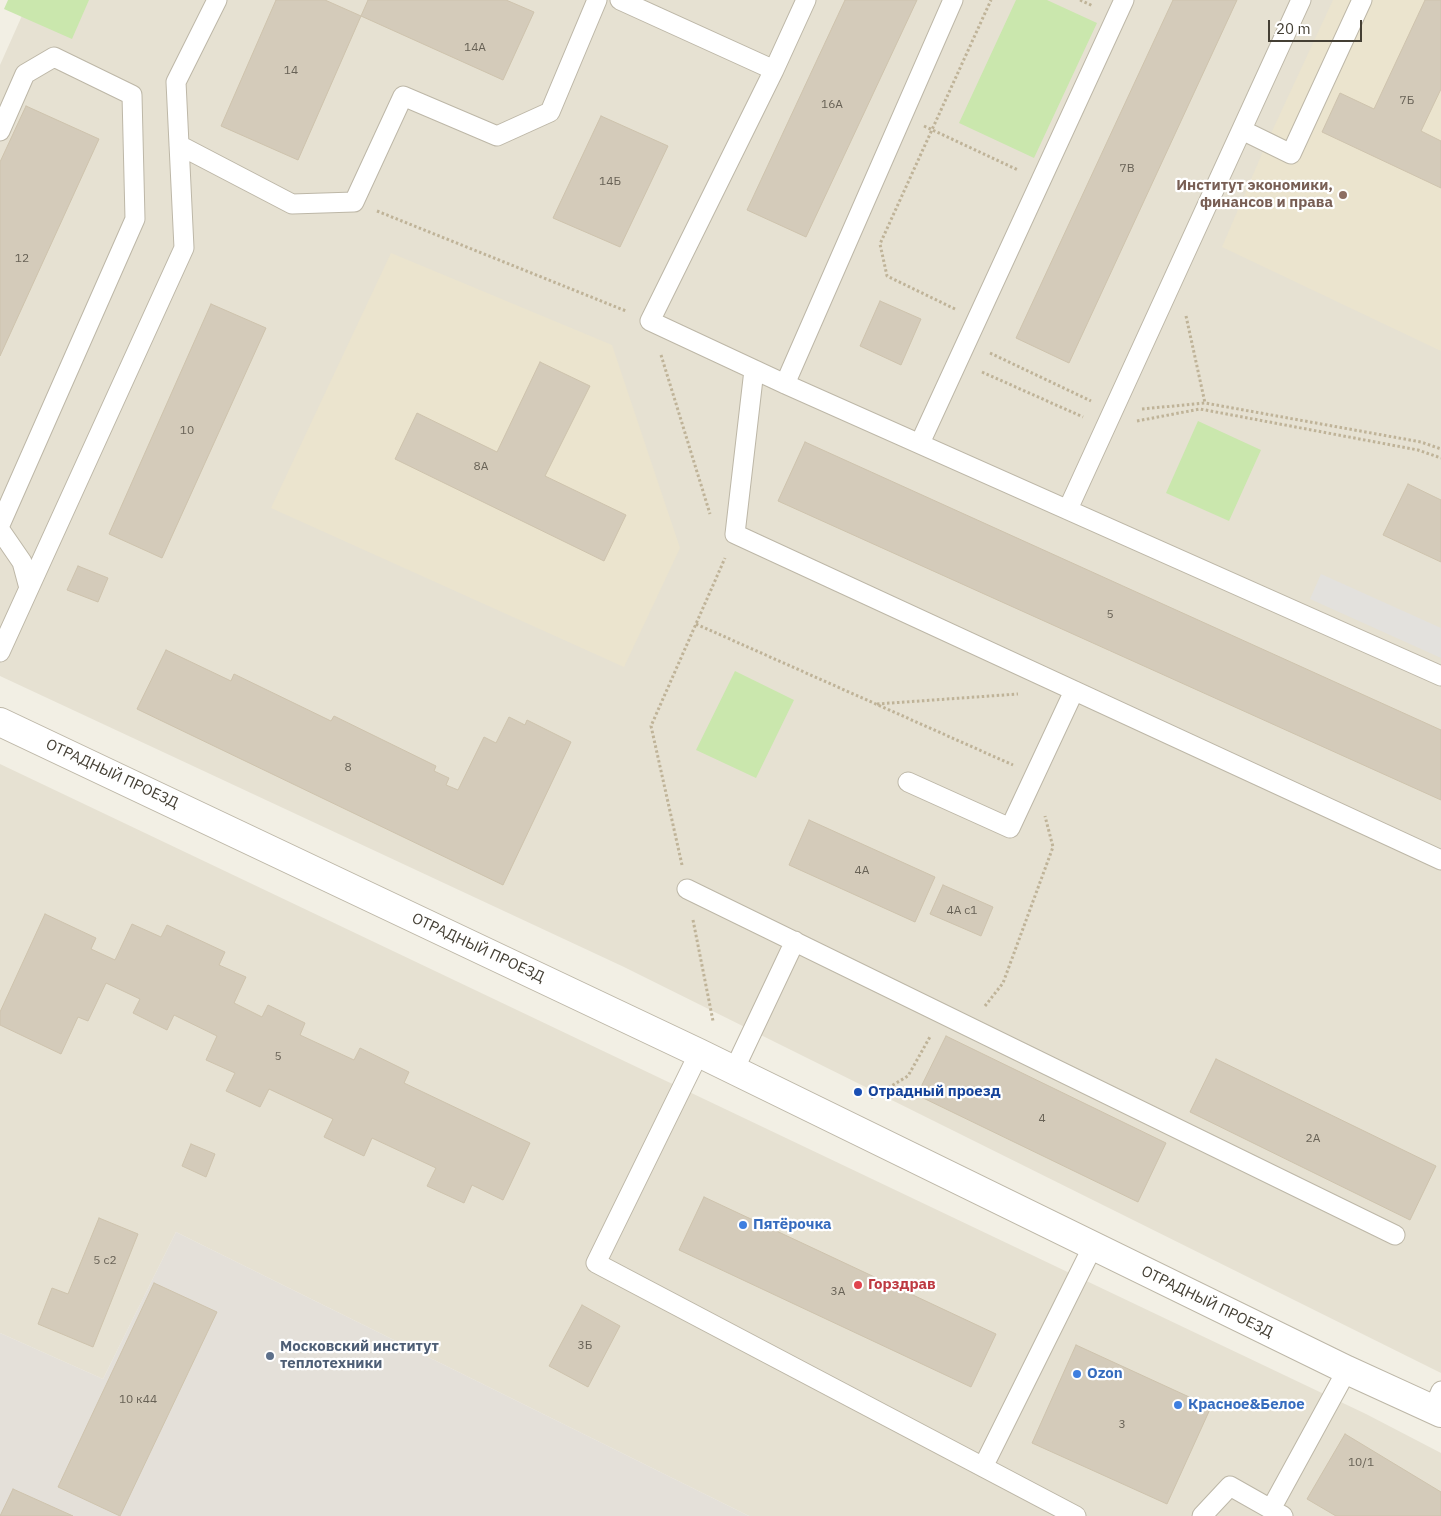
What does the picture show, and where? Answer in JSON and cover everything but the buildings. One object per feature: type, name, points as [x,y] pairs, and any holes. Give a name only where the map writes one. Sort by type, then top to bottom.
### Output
[{"type":"street","name":"ОТРАДНЫЙ ПРОЕЗД","points":[[0,722],[699,1052],[1347,1370],[1438,1404]]},
{"type":"lane","points":[[0,652],[184,248],[176,82],[217,0]]},
{"type":"lane","points":[[179,144],[292,204],[354,202],[403,96],[497,136],[550,112],[597,0]]},
{"type":"lane","points":[[620,0],[774,70]]},
{"type":"lane","points":[[806,0],[774,70],[650,321],[785,384],[1441,676]]},
{"type":"lane","points":[[785,384],[901,115],[953,0]]},
{"type":"lane","points":[[920,444],[1124,0]]},
{"type":"lane","points":[[1068,509],[1301,0]]},
{"type":"lane","points":[[1242,130],[1291,154],[1362,0]]},
{"type":"lane","points":[[0,131],[25,74],[54,57],[132,95],[135,219],[0,525]]},
{"type":"lane","points":[[754,370],[735,534],[1441,860]]},
{"type":"lane","points":[[0,530],[22,562],[29,588]]},
{"type":"lane","points":[[908,782],[1010,828],[1074,691]]},
{"type":"lane","points":[[687,889],[1396,1235]]},
{"type":"lane","points":[[734,1070],[795,941]]},
{"type":"lane","points":[[699,1052],[596,1263],[1076,1516]]},
{"type":"lane","points":[[983,1467],[1093,1246]]},
{"type":"lane","points":[[1202,1516],[1230,1486],[1277,1513],[1347,1370]]},
{"type":"path","points":[[978,320],[887,276],[880,244],[991,0]]},
{"type":"path","points":[[901,115],[1041,181]]},
{"type":"path","points":[[354,202],[650,321],[713,523]]},
{"type":"path","points":[[1176,272],[1205,403]]},
{"type":"path","points":[[967,342],[1109,420],[1205,403],[1421,442],[1441,449]]},
{"type":"path","points":[[958,362],[1109,420],[1200,410],[1418,450],[1441,458]]},
{"type":"path","points":[[713,1021],[687,889],[651,726],[735,534]]},
{"type":"path","points":[[722,550],[724,560]]},
{"type":"path","points":[[696,624],[1035,774],[1053,847],[1003,983],[971,1026]]},
{"type":"path","points":[[876,704],[1024,694]]},
{"type":"path","points":[[871,1098],[908,1076],[944,1013]]},
{"type":"shaded area","points":[[29,0],[1441,0],[1441,1373],[624,967],[0,676],[0,65]]},
{"type":"shaded area","name":"Институт экономики, финансов и права","points":[[1333,0],[1441,0],[1441,351],[1222,247],[1267,142]]},
{"type":"shaded area","points":[[391,253],[612,345],[680,548],[624,667],[271,508]]},
{"type":"shaded area","points":[[1321,574],[1441,628],[1441,658],[1310,599]]},
{"type":"shaded area","points":[[0,764],[1366,1414],[1441,1453],[1441,1516],[749,1516],[176,1232],[103,1379],[0,1333]]},
{"type":"shaded area","name":"Московский институт теплотехники","points":[[176,1232],[749,1516],[0,1516],[0,1333],[103,1379]]},
{"type":"green space","points":[[8,0],[89,0],[72,39],[4,9]]},
{"type":"green space","points":[[1016,0],[1047,0],[1097,23],[1034,158],[959,123]]},
{"type":"green space","points":[[1198,421],[1261,450],[1229,521],[1166,493]]},
{"type":"green space","points":[[735,671],[794,700],[756,778],[696,750]]},
{"type":"place","name":"Институт экономики, финансов и права","points":[[1343,195]]},
{"type":"place","name":"Отрадный проезд","points":[[858,1092]]},
{"type":"place","name":"Пятёрочка","points":[[743,1225]]},
{"type":"place","name":"Горздрав","points":[[858,1285]]},
{"type":"place","name":"Московский институт теплотехники","points":[[270,1356]]},
{"type":"place","name":"Ozon","points":[[1077,1374]]},
{"type":"place","name":"Красное&Белое","points":[[1178,1405]]}]
